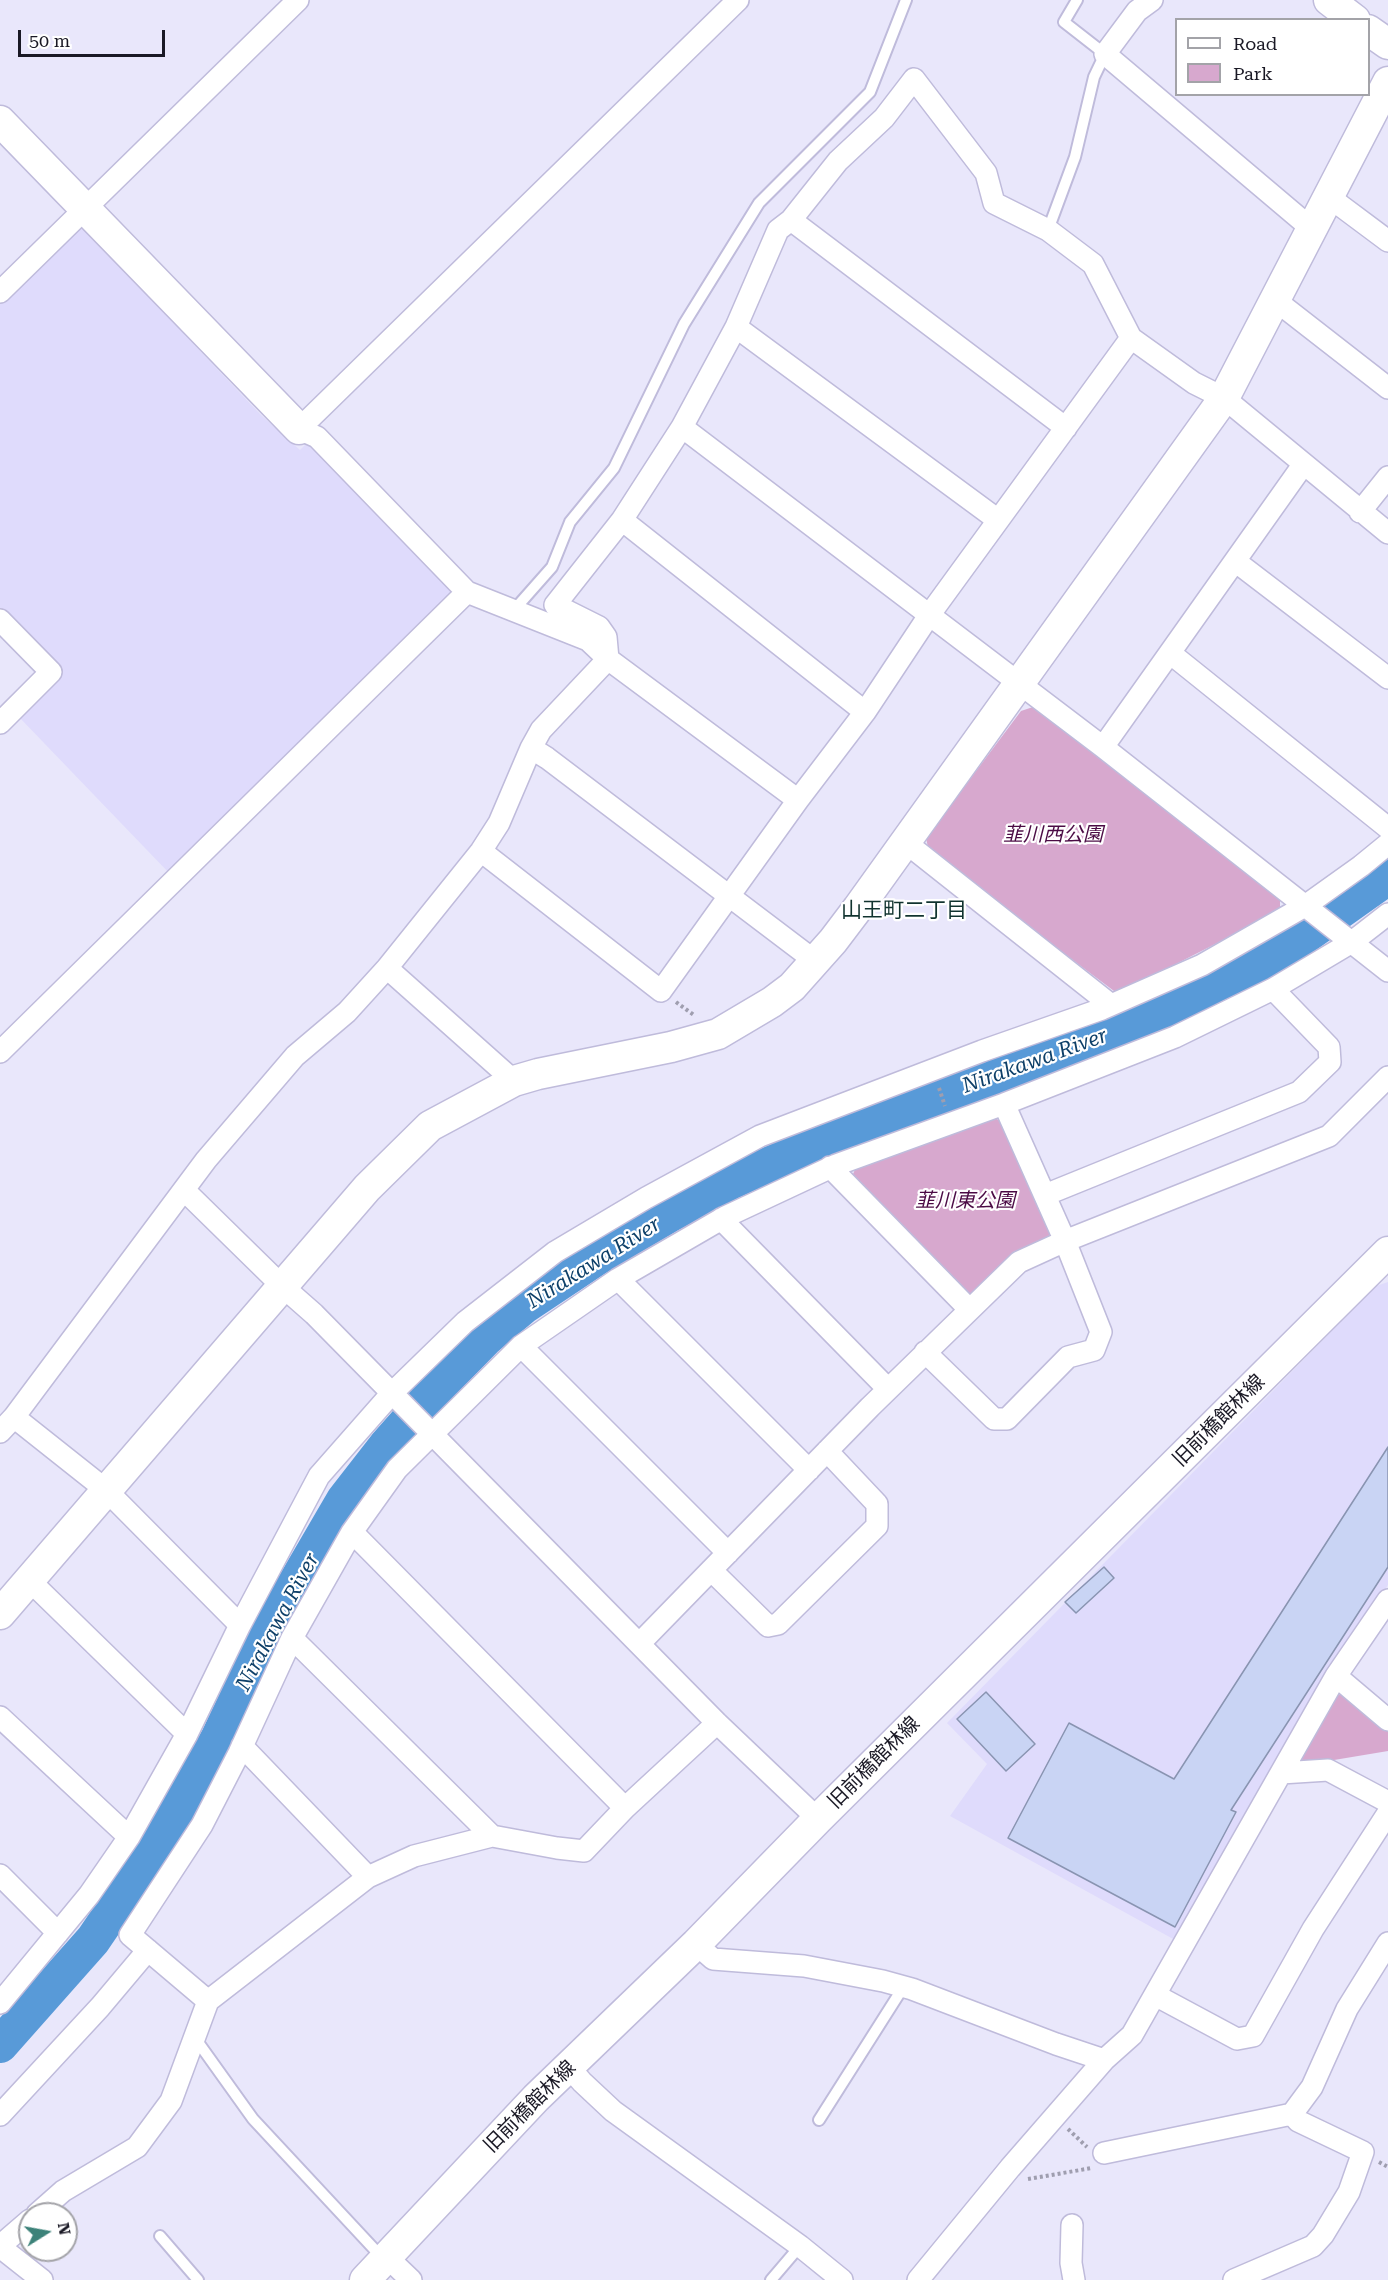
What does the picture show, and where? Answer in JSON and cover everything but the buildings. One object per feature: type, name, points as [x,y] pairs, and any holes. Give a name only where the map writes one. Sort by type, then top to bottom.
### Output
[{"type":"street","points":[[0,292],[298,0]]},
{"type":"street","points":[[299,429],[738,0]]},
{"type":"street","points":[[1152,0],[1137,11],[1106,54],[1312,229]]},
{"type":"street","points":[[1329,0],[1352,18]]},
{"type":"street","points":[[1370,31],[1388,44]]},
{"type":"street","points":[[240,1625],[106,1490],[7,1425],[206,1160],[295,1056],[347,1012],[387,968],[481,851],[500,823],[531,748],[541,730],[608,659],[606,637],[599,627],[555,605],[622,520],[682,427],[736,327],[778,230],[791,220],[838,162],[884,118],[914,79],[986,173],[994,203],[1048,230],[1093,264],[1131,338],[1194,384],[1224,398],[1388,533]]},
{"type":"street","points":[[0,1614],[281,1285],[367,1188],[430,1126],[514,1081],[671,1047],[718,1034],[772,1002],[792,987],[833,941],[906,842],[1224,398],[1388,82]]},
{"type":"street","points":[[0,121],[299,429],[317,437],[467,592],[588,640],[608,659],[798,800]]},
{"type":"street","points":[[1329,197],[1388,242]]},
{"type":"street","points":[[791,220],[1065,428]]},
{"type":"street","points":[[1275,300],[1388,388]]},
{"type":"street","points":[[736,327],[998,520]]},
{"type":"street","points":[[481,851],[661,991],[798,800],[865,712],[930,614],[1131,338]]},
{"type":"street","points":[[682,427],[1019,682],[1388,971]]},
{"type":"street","points":[[1103,747],[1304,465]]},
{"type":"street","points":[[1360,512],[1388,477]]},
{"type":"street","points":[[622,520],[865,712]]},
{"type":"street","points":[[1235,561],[1388,678]]},
{"type":"street","points":[[0,1052],[467,592]]},
{"type":"street","points":[[0,620],[51,672],[0,723]]},
{"type":"street","points":[[1170,653],[1388,828]]},
{"type":"street","points":[[531,748],[730,895],[815,961]]},
{"type":"street","points":[[906,842],[1111,1005]]},
{"type":"street","points":[[0,2003],[89,1894],[129,1837],[187,1734],[240,1625],[319,1476],[465,1322],[555,1252],[646,1198],[760,1136],[1111,1005],[1202,965],[1311,910],[1388,844]]},
{"type":"street","points":[[208,2001],[130,1935],[202,1825],[292,1638],[352,1532],[397,1468],[431,1432],[521,1346],[618,1280],[721,1219],[831,1167],[1004,1104],[1175,1037],[1274,989],[1346,937],[1388,914]]},
{"type":"street","points":[[387,968],[514,1081]]},
{"type":"street","points":[[1045,1195],[1299,1092],[1330,1062],[1329,1047],[1274,989]]},
{"type":"street","points":[[639,1643],[888,1389],[1019,1262],[1065,1241],[1329,1136],[1388,1077]]},
{"type":"street","points":[[926,1352],[994,1419],[1007,1419],[1068,1357],[1094,1350],[1101,1332],[1065,1241],[1004,1104]]},
{"type":"street","points":[[831,1167],[969,1309]]},
{"type":"street","points":[[183,1190],[314,1314],[717,1723],[818,1819]]},
{"type":"street","points":[[721,1219],[888,1389]]},
{"type":"street","name":"旧前橋館林線","points":[[365,2280],[536,2098],[696,1944],[818,1819],[1388,1252]]},
{"type":"street","points":[[618,1280],[809,1470]]},
{"type":"street","points":[[521,1346],[728,1553]]},
{"type":"street","points":[[711,1570],[768,1626],[778,1624],[877,1526],[877,1503],[827,1452]]},
{"type":"street","points":[[352,1532],[625,1808]]},
{"type":"street","points":[[29,1580],[187,1734]]},
{"type":"street","points":[[918,2280],[1054,2117],[1104,2060],[1131,2035],[1336,1676],[1388,1600]]},
{"type":"street","points":[[292,1638],[492,1836]]},
{"type":"street","points":[[1336,1676],[1388,1720]]},
{"type":"street","points":[[0,1717],[129,1837]]},
{"type":"street","points":[[51,2202],[63,2191],[137,2147],[171,2101],[208,2001],[368,1877],[414,1856],[492,1836],[584,1851],[625,1808],[717,1723]]},
{"type":"street","points":[[242,1746],[368,1877]]},
{"type":"street","points":[[1281,1773],[1328,1770],[1388,1802]]},
{"type":"street","points":[[1155,1995],[1238,2039],[1252,2036],[1313,1929],[1388,1813]]},
{"type":"street","points":[[0,1876],[58,1933]]},
{"type":"street","points":[[1104,2153],[1292,2114],[1312,2087],[1347,2009],[1388,1943]]},
{"type":"street","points":[[696,1944],[713,1959],[804,1966],[904,1986],[1104,2060]]},
{"type":"street","points":[[0,2115],[100,2007],[148,1950]]},
{"type":"street","points":[[569,2067],[613,2110],[800,2246],[842,2280]]},
{"type":"street","points":[[1234,2280],[1313,2246],[1323,2235],[1349,2192],[1363,2152],[1298,2121],[1292,2114]]},
{"type":"street","points":[[1072,2225],[1071,2263],[1074,2280]]},
{"type":"street","points":[[18,2230],[0,2246],[42,2280]]},
{"type":"street","points":[[387,2257],[411,2280]]},
{"type":"lane","points":[[514,610],[552,567],[570,522],[614,468],[684,324],[759,203],[870,92],[906,0]]},
{"type":"lane","points":[[1048,230],[1075,157],[1094,77],[1106,54],[1064,22],[1077,0]]},
{"type":"lane","points":[[819,2120],[904,1986]]},
{"type":"lane","points":[[195,2038],[254,2119],[375,2250],[387,2257]]},
{"type":"lane","points":[[160,2236],[198,2280]]},
{"type":"lane","points":[[771,2280],[800,2246]]},
{"type":"path","points":[[661,991],[718,1034]]},
{"type":"path","points":[[938,1086],[948,1114]]},
{"type":"path","points":[[996,2184],[1107,2166],[1104,2153],[1094,2153],[1054,2117]]},
{"type":"shaded area","points":[[80,225],[261,415],[300,450],[308,442],[453,589],[452,596],[170,874],[19,717],[62,675],[0,609],[0,303]]},
{"type":"shaded area","points":[[1388,1282],[1388,1585],[1322,1681],[1175,1940],[950,1816],[987,1764],[947,1723],[1376,1286]]},
{"type":"green space","name":"韮川西公園","points":[[1033,707],[1280,899],[1280,911],[1123,991],[1114,991],[929,852],[926,838],[1021,711]]},
{"type":"green space","name":"韮川東公園","points":[[993,1117],[1004,1123],[1050,1235],[1045,1242],[1010,1255],[976,1294],[962,1293],[851,1179],[856,1167]]},
{"type":"green space","points":[[1344,1694],[1388,1732],[1388,1751],[1304,1765],[1300,1757],[1334,1696]]},
{"type":"waterway","name":"Nirakawa River","points":[[0,2045],[93,1940],[161,1840],[219,1737],[274,1620],[344,1500],[386,1446],[440,1385],[486,1338],[524,1306],[596,1258],[732,1181],[917,1105],[1150,1019],[1227,981],[1275,957],[1388,877]]},
{"type":"district","name":"山王町二丁目","points":[[904,911]]}]
